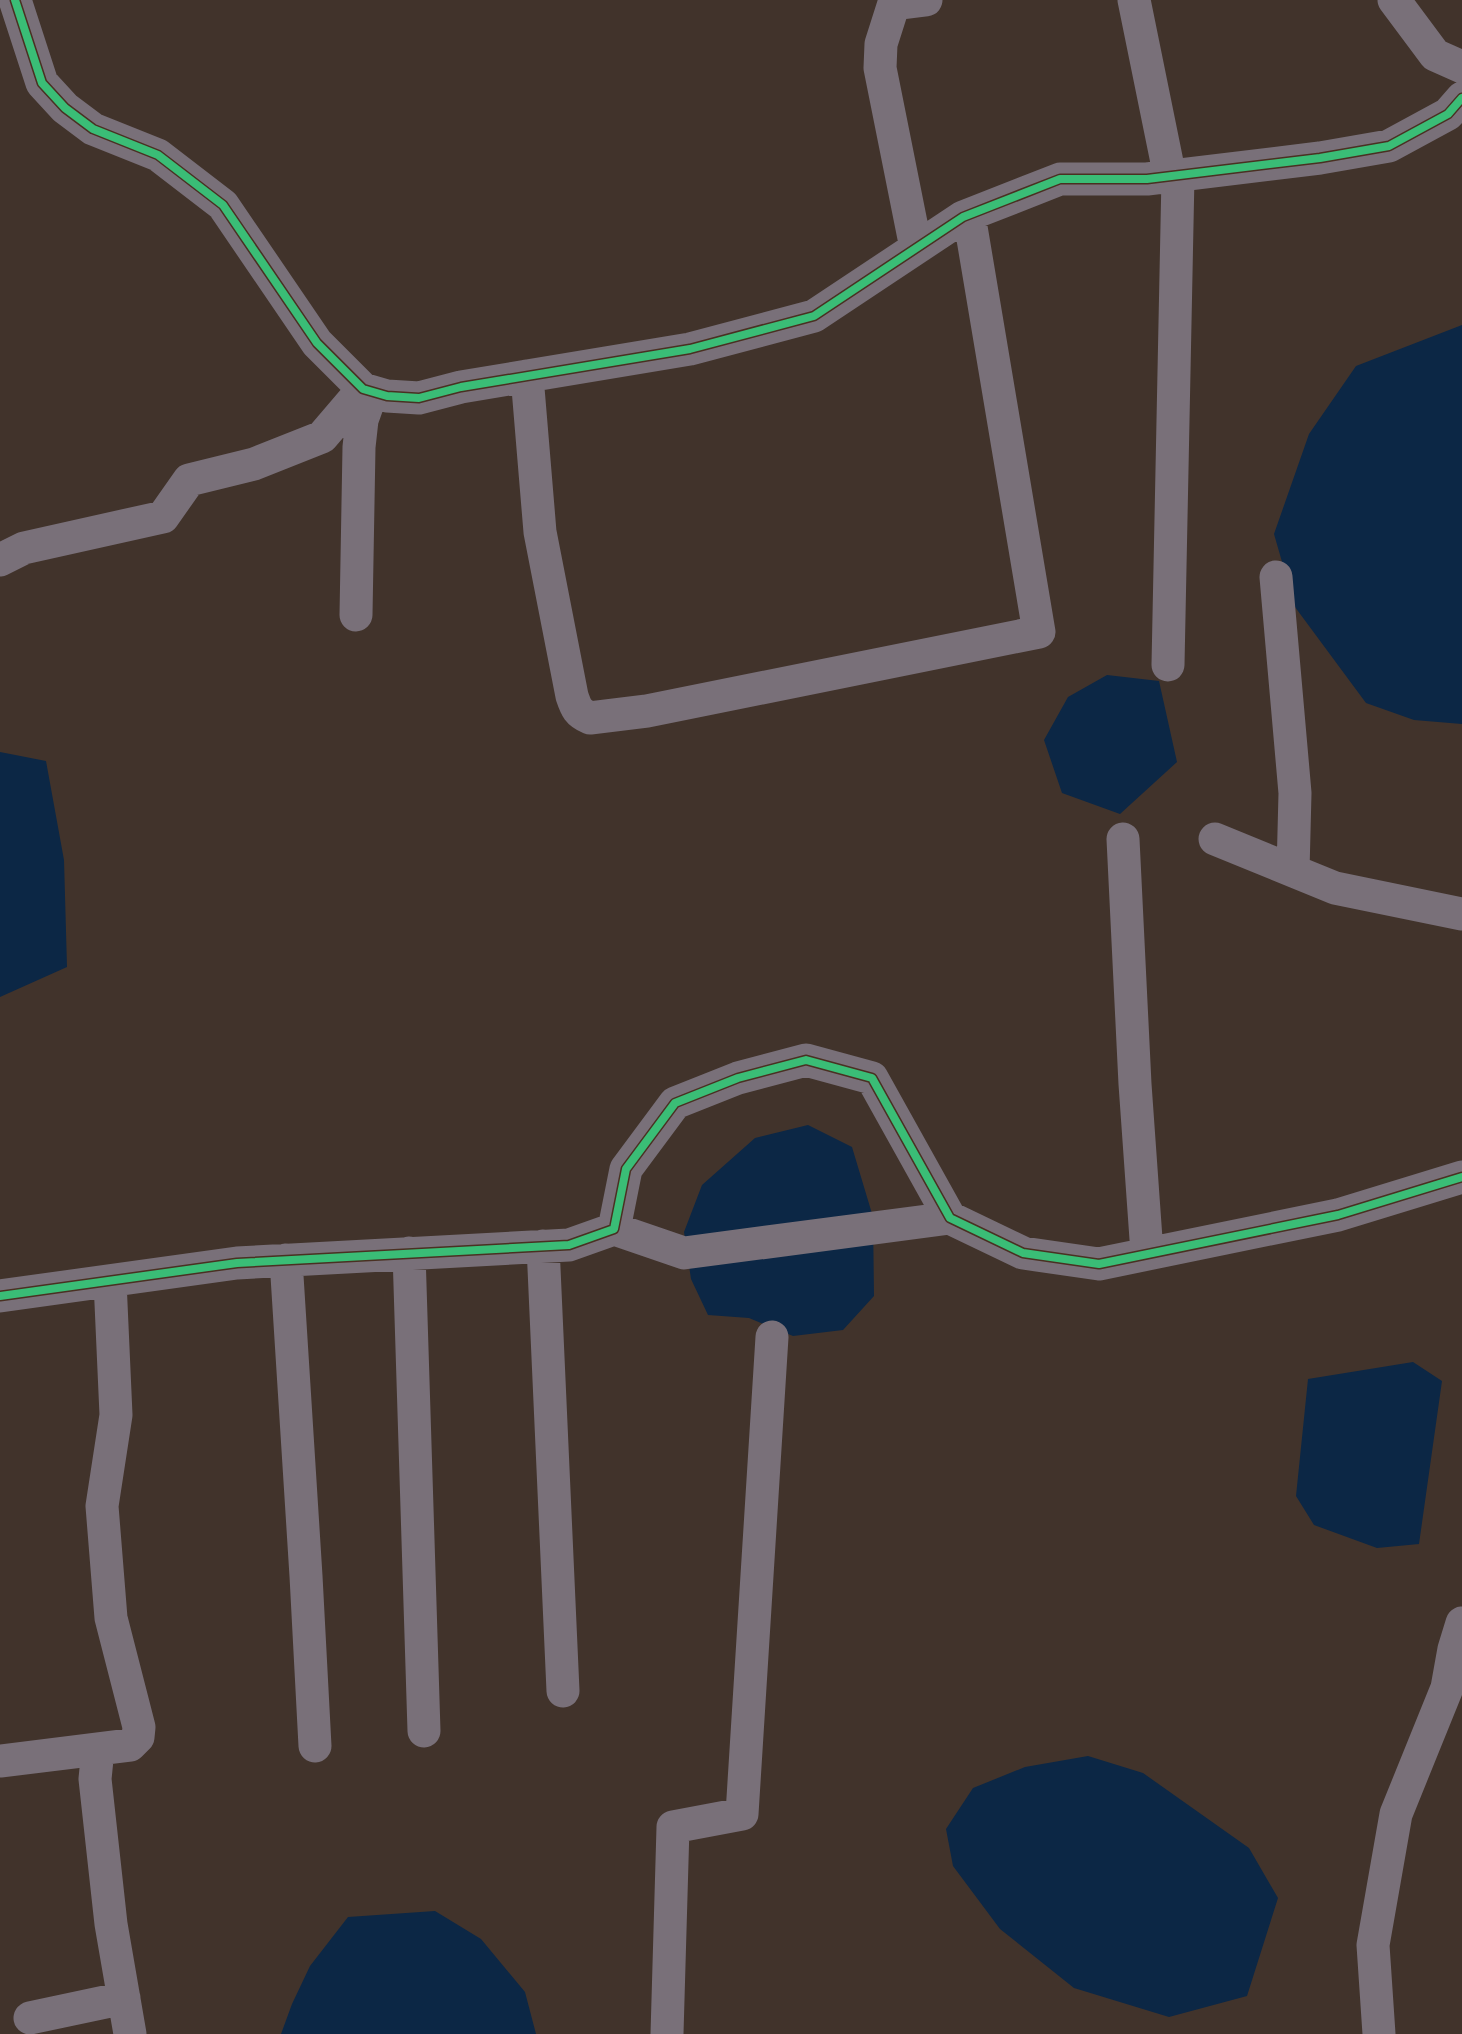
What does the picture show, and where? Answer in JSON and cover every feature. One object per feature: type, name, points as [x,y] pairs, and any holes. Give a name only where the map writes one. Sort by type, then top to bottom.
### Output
[{"type":"street","points":[[15,0],[42,83],[65,108],[93,129],[158,155],[223,205],[317,343],[367,390],[387,396],[419,398],[461,387],[690,349],[814,316],[969,214],[1060,179],[1147,179],[1320,158],[1389,146],[1448,114],[1462,98]]},
{"type":"street","points":[[916,248],[880,68],[881,44],[895,2],[926,0]]},
{"type":"street","points":[[1134,0],[1174,176],[1168,665]]},
{"type":"street","points":[[1394,0],[1435,55],[1462,67]]},
{"type":"street","points":[[527,376],[540,532],[572,696],[577,711],[582,714],[590,718],[626,715],[1039,632],[969,214]]},
{"type":"street","points":[[0,560],[24,548],[163,517],[189,480],[254,465],[322,438],[367,390]]},
{"type":"street","points":[[356,615],[359,447],[367,390]]},
{"type":"street","points":[[1276,577],[1295,793],[1293,871]]},
{"type":"street","points":[[1123,839],[1135,1084],[1147,1252]]},
{"type":"street","points":[[1215,839],[1335,888],[1462,914]]},
{"type":"street","points":[[614,1229],[626,1169],[675,1104],[738,1078],[806,1060],[872,1078],[950,1218]]},
{"type":"street","points":[[0,1296],[237,1263],[569,1245],[614,1229],[684,1253],[950,1218],[1023,1252],[1099,1264],[1147,1252],[1338,1215],[1462,1177]]},
{"type":"street","points":[[543,1246],[563,1691]]},
{"type":"street","points":[[409,1253],[424,1731]]},
{"type":"street","points":[[286,1260],[315,1746]]},
{"type":"street","points":[[0,1761],[130,1745],[138,1737],[139,1727],[111,1618],[102,1506],[116,1415],[110,1281]]},
{"type":"street","points":[[666,2034],[673,1827],[742,1814],[772,1337]]},
{"type":"street","points":[[1379,2034],[1373,1945],[1396,1814],[1447,1688],[1459,1640]]},
{"type":"street","points":[[98,1749],[95,1779],[111,1924],[130,2034]]},
{"type":"street","points":[[30,2018],[124,1998]]},
{"type":"water","points":[[1462,325],[1462,724],[1414,720],[1366,703],[1295,607],[1274,534],[1309,434],[1356,366]]},
{"type":"water","points":[[1107,675],[1159,681],[1177,762],[1120,814],[1062,793],[1044,740],[1068,697]]},
{"type":"water","points":[[0,752],[46,761],[64,860],[67,967],[0,997]]},
{"type":"water","points":[[808,1125],[852,1147],[873,1217],[874,1296],[843,1330],[793,1336],[749,1318],[708,1315],[691,1279],[684,1232],[702,1185],[755,1138]]},
{"type":"water","points":[[1413,1362],[1442,1381],[1419,1544],[1377,1548],[1314,1525],[1296,1496],[1308,1379]]},
{"type":"water","points":[[1088,1756],[1143,1773],[1249,1848],[1278,1898],[1247,1996],[1169,2017],[1074,1988],[1000,1929],[953,1866],[946,1829],[973,1788],[1025,1767]]},
{"type":"water","points":[[435,1911],[481,1939],[525,1992],[536,2034],[281,2034],[310,1966],[348,1917]]},
{"type":"cycle path","points":[[15,0],[42,83],[65,108],[93,129],[158,155],[223,205],[317,343],[363,389],[387,396],[419,398],[461,387],[690,349],[814,316],[963,217],[1060,179],[1147,179],[1320,158],[1389,146],[1448,114],[1462,98]]},
{"type":"cycle path","points":[[0,1296],[237,1263],[569,1245],[614,1229],[626,1169],[675,1103],[738,1078],[806,1060],[872,1078],[950,1218],[1023,1253],[1099,1264],[1338,1215],[1462,1177]]}]
